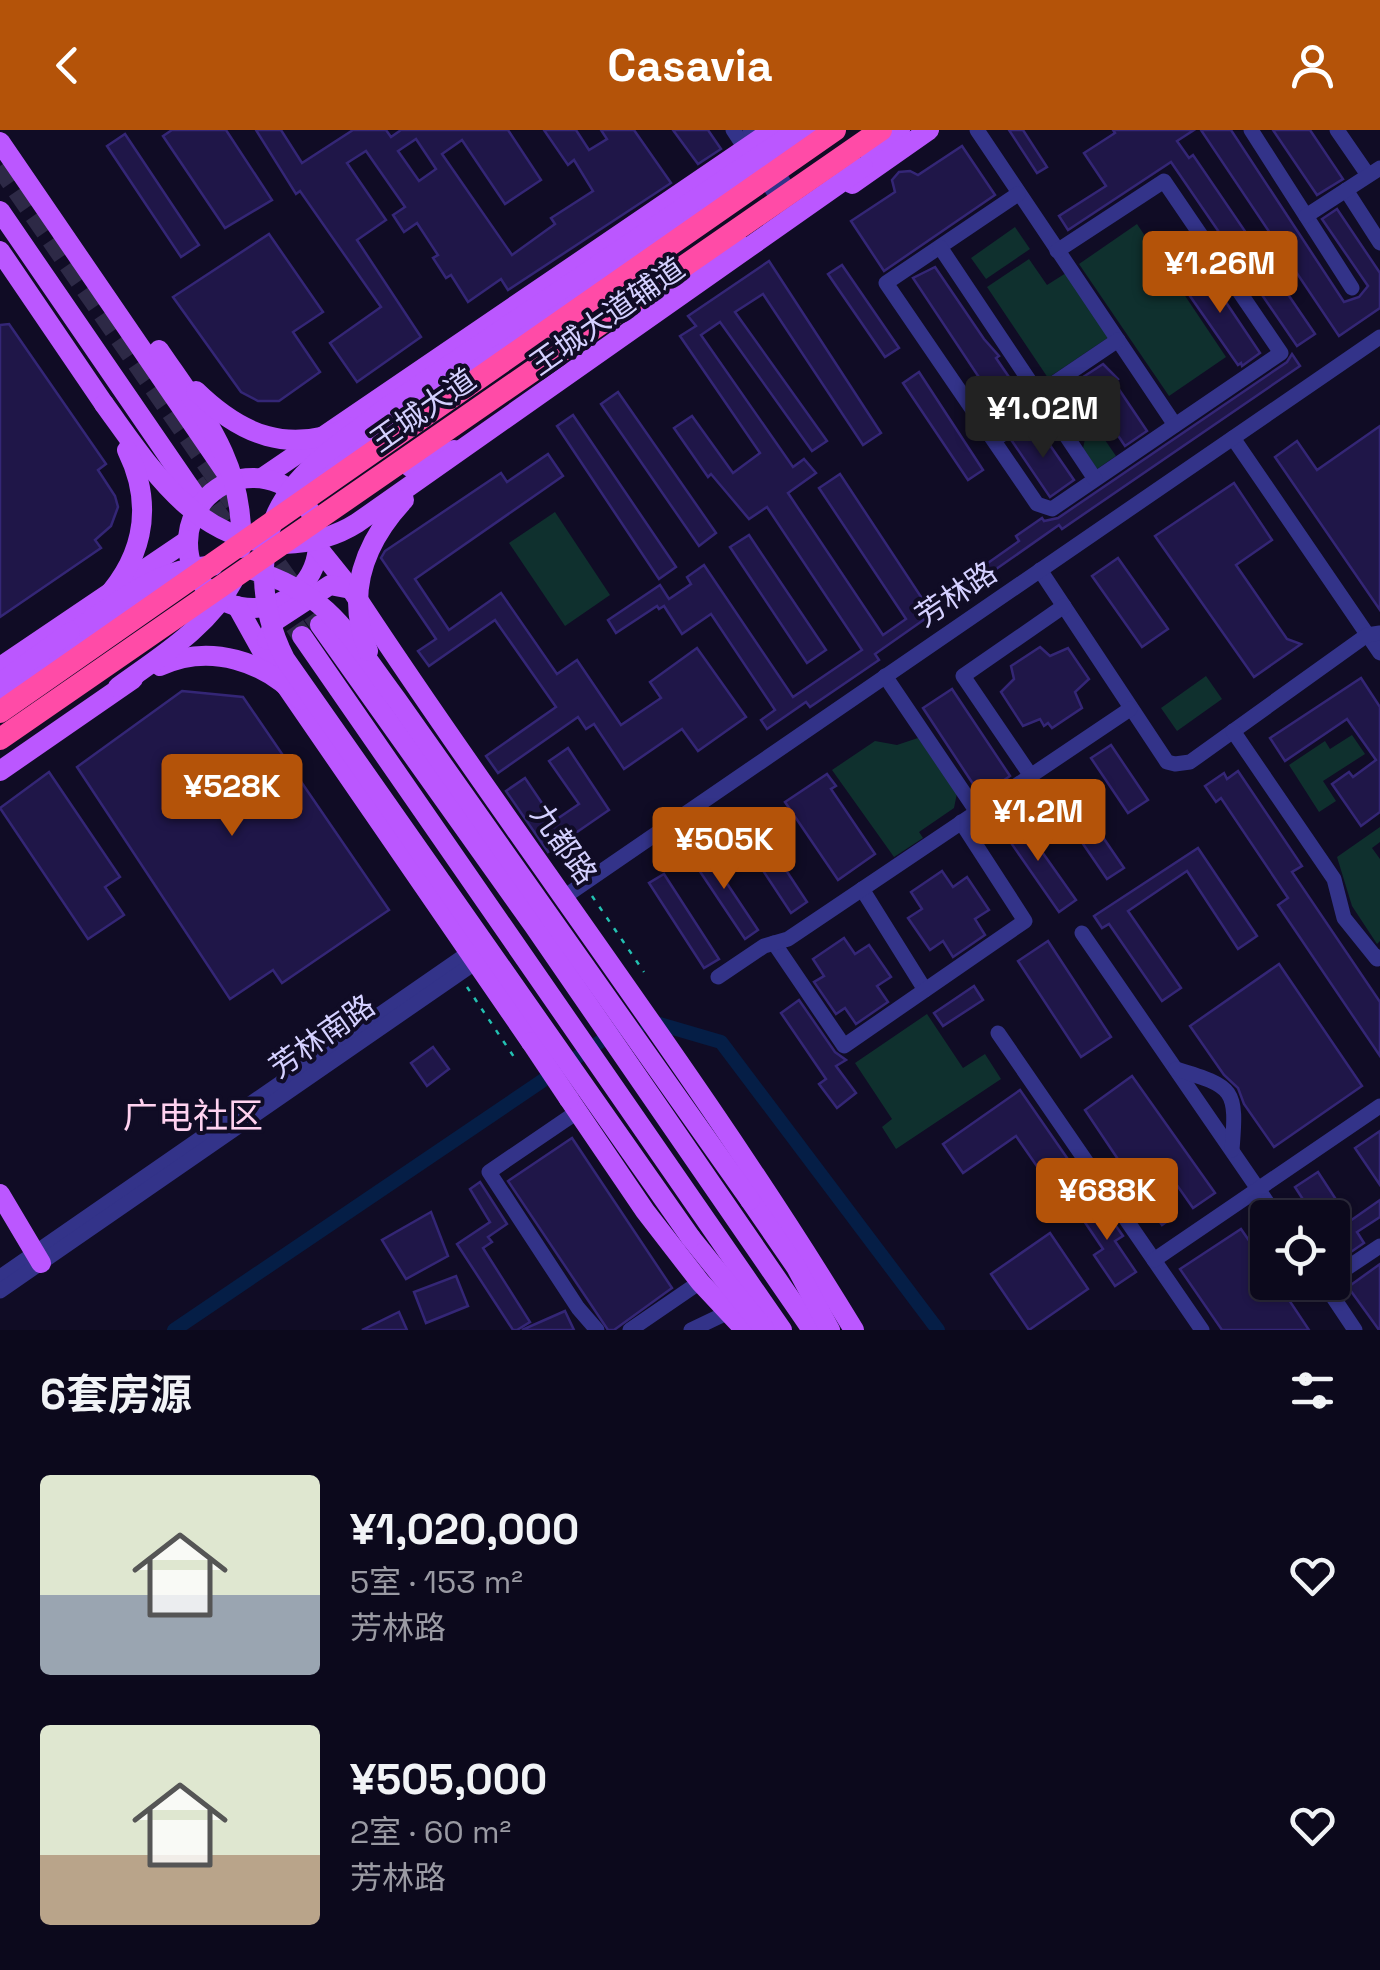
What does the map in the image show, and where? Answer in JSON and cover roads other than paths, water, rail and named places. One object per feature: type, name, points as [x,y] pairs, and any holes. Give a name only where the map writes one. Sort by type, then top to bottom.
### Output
[{"type":"highway","name":"王城大道","points":[[0,712],[835,130]]},
{"type":"highway","name":"王城大道","points":[[0,739],[881,130]]},
{"type":"main road","points":[[0,769],[180,642],[230,587],[241,554],[239,499],[221,444],[7,130]]},
{"type":"main road","points":[[744,1330],[737,1309],[691,1238],[290,667],[273,634],[264,596],[266,546],[278,512],[296,483],[328,452],[387,407],[798,130]]},
{"type":"main road","name":"王城大道","points":[[294,492],[812,130]]},
{"type":"main road","name":"王城大道","points":[[317,539],[410,467],[795,213],[900,130]]},
{"type":"main road","points":[[0,251],[161,482],[228,534],[257,542],[303,542],[337,533],[439,465],[863,167],[908,130]]},
{"type":"main road","name":"王城大道辅道","points":[[317,539],[482,439],[795,213],[929,130]]},
{"type":"main road","points":[[688,219],[758,138]]},
{"type":"main road","name":"王城大道辅道","points":[[262,478],[758,138]]},
{"type":"main road","points":[[0,142],[232,481]]},
{"type":"main road","points":[[0,211],[201,504]]},
{"type":"main road","points":[[566,271],[654,242]]},
{"type":"main road","points":[[158,350],[214,409],[260,435],[300,439],[332,434],[387,407]]},
{"type":"main road","points":[[60,641],[112,592],[126,573],[142,527],[143,499],[135,466],[104,404]]},
{"type":"main road","points":[[164,448],[184,446],[196,429]]},
{"type":"main road","points":[[410,467],[482,439]]},
{"type":"main road","points":[[439,465],[382,526],[367,551],[358,611],[373,661],[796,1267],[830,1330]]},
{"type":"main road","points":[[294,492],[262,478],[232,481],[216,489],[193,516],[188,540],[192,564],[204,585],[228,602],[645,1211],[700,1282],[765,1330]]},
{"type":"main road","name":"九都路","points":[[294,492],[309,510],[317,539],[669,1048],[854,1330]]},
{"type":"main road","points":[[0,749],[228,602],[270,606],[292,595],[308,577],[317,539]]},
{"type":"main road","points":[[0,667],[188,540]]},
{"type":"main road","points":[[0,698],[192,564]]},
{"type":"main road","points":[[0,682],[139,590],[172,573],[203,566],[247,569],[299,588],[328,610],[398,700]]},
{"type":"main road","points":[[262,651],[275,622],[330,585],[351,589]]},
{"type":"main road","points":[[0,769],[228,602]]},
{"type":"main road","points":[[782,1330],[572,1027],[311,630],[594,1012],[812,1330]]},
{"type":"main road","points":[[118,687],[185,657],[244,661],[288,685],[342,740]]},
{"type":"main road","points":[[0,1194],[33,1262]]},
{"type":"main road","points":[[0,1220],[33,1262]]},
{"type":"main road","points":[[819,1272],[844,1330]]},
{"type":"street","points":[[734,130],[758,138],[765,164],[795,213]]},
{"type":"street","points":[[977,130],[1175,426]]},
{"type":"street","points":[[1251,130],[1352,288]]},
{"type":"street","points":[[1306,216],[1374,172],[1337,130]]},
{"type":"street","points":[[1018,194],[886,283],[1037,504],[1052,508],[1281,354],[1164,181],[1058,252]]},
{"type":"street","points":[[1346,190],[1380,243]]},
{"type":"street","points":[[940,247],[1095,480]]},
{"type":"street","name":"芳林路","points":[[1236,441],[1380,337]]},
{"type":"street","points":[[994,440],[1118,340]]},
{"type":"street","name":"芳林路","points":[[567,900],[1236,441],[1380,347]]},
{"type":"street","points":[[1236,441],[1374,634],[1380,654]]},
{"type":"street","points":[[1042,573],[1130,709],[1167,762],[1175,764],[1190,762],[1374,634]]},
{"type":"street","points":[[1031,776],[962,676],[1064,606]]},
{"type":"street","points":[[888,679],[978,812]]},
{"type":"street","name":"芳林路","points":[[567,900],[588,891],[888,679]]},
{"type":"street","points":[[718,977],[788,938],[1130,709]]},
{"type":"street","points":[[1233,731],[1334,878],[1344,918],[1376,960],[1380,957]]},
{"type":"street","points":[[774,943],[844,1046],[1025,922],[962,822]]},
{"type":"street","points":[[862,889],[925,990]]},
{"type":"street","points":[[1082,933],[1266,1200]]},
{"type":"street","name":"芳林南路","points":[[0,1277],[33,1262],[458,975],[473,957]]},
{"type":"street","name":"芳林南路","points":[[0,1292],[33,1262],[473,957]]},
{"type":"street","points":[[998,1033],[1202,1330]]},
{"type":"street","points":[[1176,1069],[1219,1082],[1236,1106],[1232,1150]]},
{"type":"street","points":[[573,1105],[488,1172],[578,1308],[597,1330]]},
{"type":"street","points":[[1154,1260],[1380,1106]]},
{"type":"street","points":[[1350,1266],[1380,1246]]},
{"type":"street","points":[[630,1330],[700,1282]]},
{"type":"street","points":[[1335,1300],[1355,1330]]},
{"type":"street","points":[[691,1330],[737,1309]]},
{"type":"waterway","points":[[647,1025],[656,1023],[721,1042],[938,1330]]},
{"type":"waterway","points":[[174,1330],[616,1031]]},
{"type":"tunnel","points":[[0,166],[241,513]]},
{"type":"tunnel","points":[[195,482],[233,536]]},
{"type":"tunnel","points":[[260,541],[320,625]]},
{"type":"tunnel","points":[[261,576],[302,636]]},
{"type":"district","name":"广电社区","points":[[193,1116]]}]
